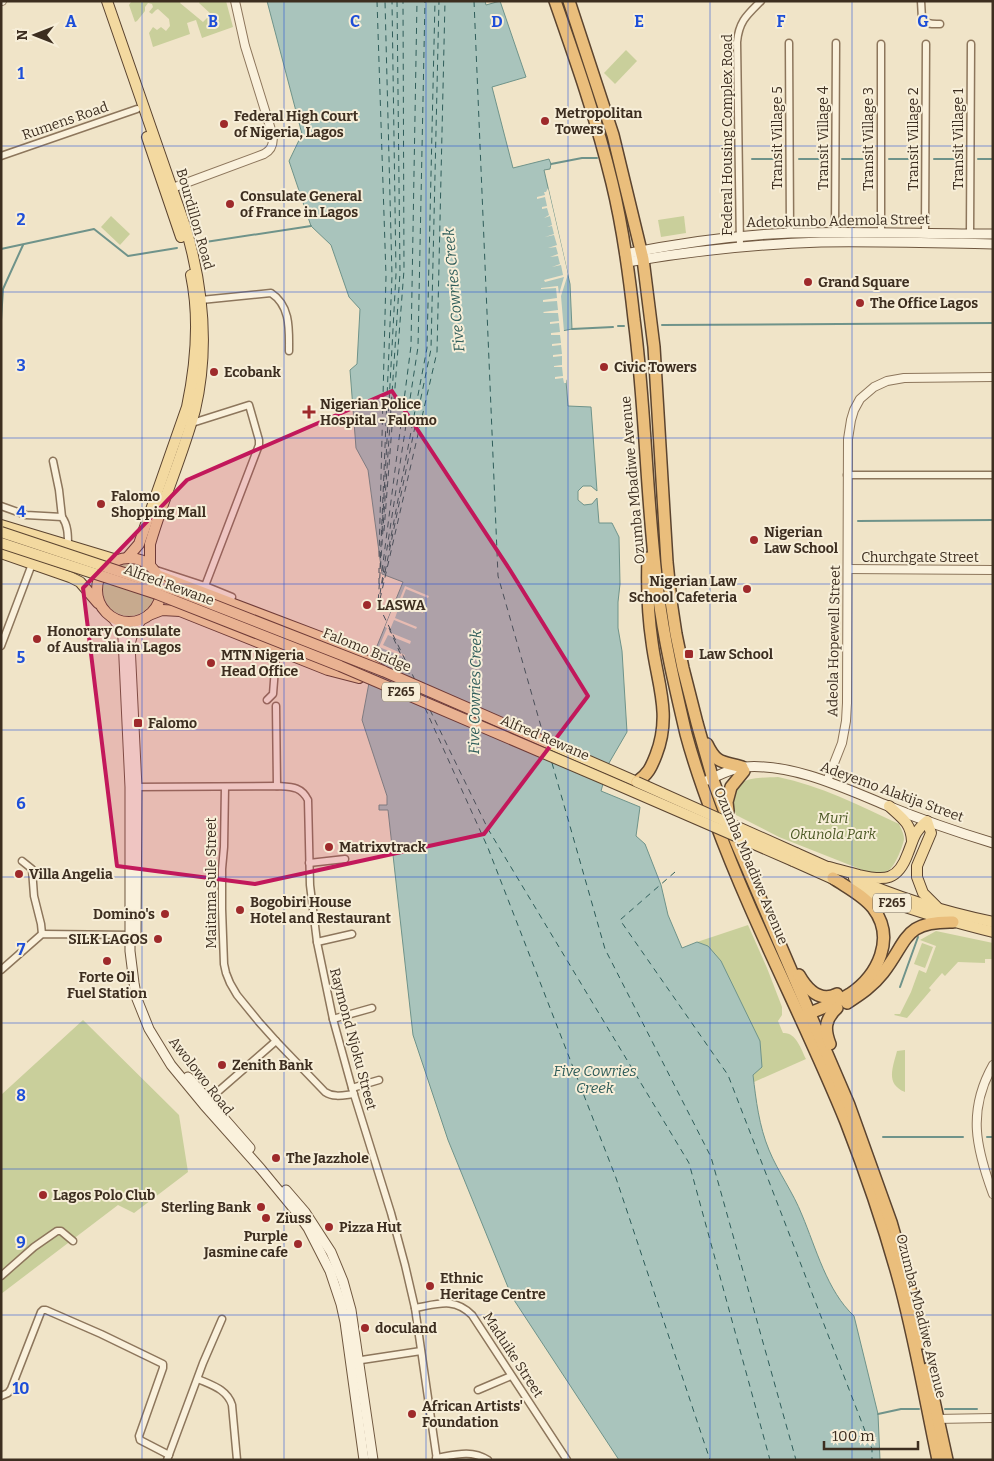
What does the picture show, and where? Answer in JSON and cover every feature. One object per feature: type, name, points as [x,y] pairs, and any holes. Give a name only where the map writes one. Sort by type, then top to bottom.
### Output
[{"type":"highway","name":"Ozumba Mbadiwe Avenue","points":[[555,1],[579,69],[604,151],[613,187],[626,258],[635,321],[658,597],[669,664],[688,739],[701,785],[725,850],[849,1105],[895,1236],[910,1289],[934,1420],[938,1460]]},
{"type":"highway","name":"Ozumba Mbadiwe Avenue","points":[[569,1],[613,135],[642,255],[653,338],[667,562],[671,601],[683,668],[713,780],[729,825],[786,957],[806,1018],[862,1164],[884,1228],[902,1290],[934,1420],[947,1460]]},
{"type":"highway","points":[[636,782],[647,774],[658,749],[663,729],[663,705],[648,609],[650,514]]},
{"type":"highway","points":[[697,722],[708,747],[717,759],[746,769],[728,794],[729,825]]},
{"type":"highway","points":[[806,1018],[845,996],[871,974],[880,960],[884,945],[882,926],[873,907],[831,873]]},
{"type":"highway","points":[[806,1018],[837,1008],[864,993],[885,971],[905,938],[916,929],[935,922],[954,922]]},
{"type":"highway","points":[[786,957],[807,987],[822,997],[832,997],[858,986]]},
{"type":"highway","points":[[837,1008],[827,1020],[826,1030],[840,1070],[849,1105]]},
{"type":"main road","name":"Bourdillon Road","points":[[100,1],[137,109],[193,251],[201,300],[203,327],[200,382],[150,544],[153,570]]},
{"type":"main road","name":"Bourdillon Road","points":[[107,1],[169,188],[192,279],[196,335],[187,423],[139,544],[122,559]]},
{"type":"main road","name":"Adetokunbo Ademola Street","points":[[626,258],[790,234],[835,232],[993,234]]},
{"type":"main road","name":"Adetokunbo Ademola Street","points":[[739,242],[993,244]]},
{"type":"main road","points":[[1,525],[68,546],[122,559]]},
{"type":"main road","name":"Falomo Bridge","points":[[1,532],[181,592],[383,671],[636,782],[794,857]]},
{"type":"main road","name":"Alfred Rewane","points":[[1,543],[158,594],[378,682],[794,857]]},
{"type":"main road","points":[[1,552],[80,582],[112,617],[121,621],[131,622],[162,610],[180,611],[328,670],[378,682]]},
{"type":"main road","points":[[102,607],[96,589],[102,571],[109,564],[122,559],[135,558],[153,570],[188,587],[339,644],[383,671]]},
{"type":"main road","points":[[145,618],[155,608],[161,592],[160,583],[153,570]]},
{"type":"main road","name":"Awolowo Road","points":[[112,617],[120,628],[123,638],[134,787]]},
{"type":"main road","name":"Awolowo Road","points":[[145,618],[132,637],[130,644],[134,787],[133,935],[130,951],[137,999],[146,1022],[171,1065],[206,1102],[298,1214],[324,1257],[335,1286],[345,1322],[373,1460]]},
{"type":"main road","name":"Adeyemo Alakija Street","points":[[701,785],[746,769],[771,768],[827,781],[927,821],[993,843]]},
{"type":"main road","points":[[889,806],[909,825],[912,842]]},
{"type":"main road","points":[[831,873],[881,879],[888,878],[899,871],[904,864],[917,830],[927,821],[930,833],[917,866],[917,878],[922,893],[936,907],[993,922]]},
{"type":"main road","name":"F265","points":[[794,857],[882,899],[954,922]]},
{"type":"main road","name":"F265","points":[[831,873],[936,907]]},
{"type":"main road","points":[[954,922],[993,932]]},
{"type":"main road","name":"Awolowo Road","points":[[354,1361],[364,1460]]},
{"type":"street","points":[[169,188],[270,151],[272,133],[245,46],[235,1]]},
{"type":"street","name":"Federal Housing Complex Road","points":[[739,242],[737,42],[742,22],[761,1]]},
{"type":"street","points":[[921,1],[922,19],[924,22],[940,24]]},
{"type":"street","name":"Transit Village 5","points":[[789,43],[790,234]]},
{"type":"street","name":"Transit Village 4","points":[[835,232],[836,43]]},
{"type":"street","name":"Transit Village 3","points":[[881,44],[881,233]]},
{"type":"street","name":"Transit Village 2","points":[[925,233],[926,44]]},
{"type":"street","name":"Transit Village 1","points":[[970,234],[971,44]]},
{"type":"street","name":"Rumens Road","points":[[1,156],[137,109]]},
{"type":"street","points":[[201,300],[271,293],[280,300],[285,308],[288,323],[289,351]]},
{"type":"street","name":"Adeola Hopewell Street","points":[[827,781],[842,743],[846,721],[847,475],[848,439],[851,420],[860,399],[874,387],[887,381],[904,378],[993,377]]},
{"type":"street","points":[[187,423],[249,405],[259,440],[259,445],[205,586]]},
{"type":"street","points":[[53,461],[62,517],[67,530],[68,546]]},
{"type":"street","points":[[847,475],[993,475]]},
{"type":"street","points":[[1,506],[26,515],[62,517]]},
{"type":"street","points":[[1,646],[32,564]]},
{"type":"street","name":"Churchgate Street","points":[[848,569],[993,570]]},
{"type":"street","points":[[153,570],[205,586],[232,597]]},
{"type":"street","points":[[162,610],[214,630]]},
{"type":"street","points":[[267,700],[273,694],[276,656]]},
{"type":"street","points":[[276,706],[277,786]]},
{"type":"street","name":"Raymond Njoku Street","points":[[134,787],[277,786],[297,788],[303,792],[308,800],[310,885],[317,942],[333,1019],[391,1213],[415,1308],[436,1459]]},
{"type":"street","name":"Maitama Sule Street","points":[[225,787],[222,869],[224,964],[230,983],[237,995],[276,1042],[330,1095],[339,1096],[379,1080]]},
{"type":"street","points":[[309,863],[345,859]]},
{"type":"street","points":[[22,861],[32,869],[34,896],[42,934]]},
{"type":"street","points":[[1,970],[42,934],[133,935]]},
{"type":"street","points":[[317,942],[352,934]]},
{"type":"street","points":[[333,1019],[372,1008]]},
{"type":"street","points":[[206,1102],[276,1042]]},
{"type":"street","points":[[993,1065],[978,1100],[976,1134],[985,1174],[993,1194]]},
{"type":"street","points":[[1,1276],[34,1247],[57,1231],[61,1231],[73,1241]]},
{"type":"street","name":"Maduike Street","points":[[415,1308],[451,1303],[466,1309],[567,1460]]},
{"type":"street","points":[[1,1396],[8,1393],[11,1389],[41,1312],[46,1310],[163,1364],[139,1436],[140,1440],[168,1457],[222,1319]]},
{"type":"street","points":[[354,1361],[421,1351]]},
{"type":"street","points":[[478,1390],[511,1376]]},
{"type":"street","points":[[198,1379],[226,1393],[230,1398],[238,1460]]},
{"type":"street","points":[[934,1420],[993,1418]]},
{"type":"street","points":[[436,1459],[468,1453],[482,1456],[488,1460]]},
{"type":"highlighted area","points":[[392,391],[510,570],[588,696],[484,834],[255,884],[117,866],[83,588],[187,480]]},
{"type":"green space","points":[[181,1],[180,3],[203,22],[211,14],[199,3],[200,1],[226,1],[233,27],[202,38],[196,20],[187,23],[190,34],[153,47],[149,33],[153,27],[157,30],[161,27],[166,31],[170,26],[169,19],[158,9],[152,14],[149,12],[153,7],[152,4],[148,3],[145,11],[135,22],[129,5],[131,2]]},
{"type":"green space","points":[[626,50],[637,61],[615,84],[604,73]]},
{"type":"green space","points":[[111,216],[130,234],[120,245],[101,227]]},
{"type":"green space","points":[[684,216],[686,233],[661,237],[658,220]]},
{"type":"green space","points":[[129,564],[139,566],[147,572],[153,580],[155,590],[153,600],[147,608],[139,614],[129,616],[119,614],[111,608],[105,600],[103,590],[105,580],[111,572],[119,566]]},
{"type":"green space","name":"Muri Okunola Park","points":[[778,777],[825,791],[899,824],[904,839],[891,868],[884,872],[870,873],[779,837],[736,815],[732,801],[734,791],[738,786],[743,782],[756,778]]},
{"type":"green space","points":[[748,925],[782,1007],[782,1015],[778,1021],[783,1033],[788,1033],[795,1038],[806,1059],[754,1082],[708,946],[697,942]]},
{"type":"green space","points":[[936,931],[993,943],[993,959],[985,959],[985,963],[958,962],[945,976],[942,973],[929,988],[931,990],[907,1018],[894,1015],[900,1014],[919,970],[926,973],[936,946],[920,940]]},
{"type":"green space","points":[[922,943],[933,947],[925,968],[914,964]]},
{"type":"green space","name":"Lagos Polo Club","points":[[83,1020],[179,1115],[188,1172],[134,1213],[118,1205],[1,1294],[1,1095]]},
{"type":"green space","points":[[905,1050],[905,1092],[895,1084],[892,1069],[897,1051]]},
{"type":"water","name":"Five Cowries Creek","points":[[267,1],[485,1],[486,5],[500,1],[526,77],[492,87],[513,168],[549,159],[551,164],[550,169],[544,170],[570,284],[572,329],[562,331],[568,406],[591,407],[597,491],[591,486],[583,486],[578,491],[578,500],[584,505],[592,504],[597,498],[599,523],[612,523],[619,537],[620,584],[618,628],[622,651],[627,732],[609,763],[601,791],[640,807],[636,836],[645,844],[661,885],[668,915],[682,948],[697,942],[708,946],[721,961],[760,1041],[762,1067],[753,1075],[760,1122],[773,1158],[798,1207],[829,1282],[854,1316],[878,1414],[880,1460],[619,1460],[512,1297],[448,1140],[413,1035],[388,810],[379,810],[379,805],[387,805],[387,796],[362,720],[375,651],[403,582],[382,574],[368,470],[356,448],[350,370],[357,364],[360,309],[349,297],[331,245],[311,226],[289,161],[302,134]]},
{"type":"pier","points":[[548,188],[568,274],[561,296],[568,379],[566,383],[564,383],[563,378],[555,379],[555,377],[563,376],[562,367],[554,367],[562,365],[562,356],[553,357],[553,355],[562,354],[561,345],[552,346],[552,344],[561,343],[560,335],[551,335],[551,333],[560,332],[559,323],[550,324],[550,322],[559,321],[558,313],[543,312],[558,310],[557,301],[543,302],[543,300],[557,298],[556,288],[541,288],[558,286],[559,294],[564,277],[545,282],[544,280],[563,275],[561,265],[552,267],[560,264],[558,256],[550,257],[558,254],[556,247],[548,248],[557,245],[554,235],[545,237],[554,234],[552,226],[547,227],[552,225],[550,216],[544,218],[549,215],[547,208],[542,209],[542,207],[547,206],[545,197],[537,199],[537,197],[545,195],[544,192]]},
{"type":"pier","points":[[405,586],[429,596],[428,598],[406,589],[401,602],[423,613],[400,604],[395,618],[417,627],[416,629],[394,620],[389,632],[411,641],[410,644],[388,635],[383,645],[405,655],[404,657],[379,647],[393,607],[396,608]]},
{"type":"waterway","points":[[551,164],[582,158],[597,158]]},
{"type":"waterway","points":[[752,159],[781,159]]},
{"type":"waterway","points":[[799,159],[827,159]]},
{"type":"waterway","points":[[842,159],[873,159]]},
{"type":"waterway","points":[[889,159],[918,159]]},
{"type":"waterway","points":[[934,159],[964,159]]},
{"type":"waterway","points":[[978,159],[993,159]]},
{"type":"waterway","points":[[199,243],[311,226]]},
{"type":"waterway","points":[[1,249],[94,229],[128,256],[177,248]]},
{"type":"waterway","points":[[1,320],[3,289],[23,245]]},
{"type":"waterway","points":[[662,325],[993,323]]},
{"type":"waterway","points":[[618,326],[624,326]]},
{"type":"waterway","points":[[572,329],[613,327]]},
{"type":"waterway","points":[[858,521],[993,520]]},
{"type":"waterway","points":[[900,987],[918,937]]},
{"type":"waterway","points":[[883,1137],[963,1137]]},
{"type":"waterway","points":[[987,1137],[993,1137]]},
{"type":"waterway","points":[[878,1414],[901,1409],[919,1409]]},
{"type":"waterway","points":[[945,1409],[977,1409]]},
{"type":"ferry route","points":[[377,1],[386,276],[379,559]]},
{"type":"ferry route","points":[[380,569],[392,276],[385,1]]},
{"type":"ferry route","points":[[382,532],[396,274],[392,1]]},
{"type":"ferry route","points":[[397,1],[400,273],[378,604],[415,680]]},
{"type":"ferry route","points":[[384,531],[404,270],[403,1]]},
{"type":"ferry route","points":[[382,571],[411,346],[417,1]]},
{"type":"ferry route","points":[[380,594],[418,347],[425,1]]},
{"type":"ferry route","points":[[389,547],[427,348],[435,1]]},
{"type":"ferry route","points":[[385,572],[431,349],[439,1]]},
{"type":"ferry route","points":[[380,599],[437,352],[445,1]]},
{"type":"ferry route","points":[[474,1],[498,576],[544,737]]},
{"type":"ferry route","points":[[379,568],[379,584]]},
{"type":"ferry route","points":[[382,584],[385,571]]},
{"type":"ferry route","points":[[389,628],[412,680]]},
{"type":"ferry route","points":[[425,708],[488,848],[616,1178],[710,1460]]},
{"type":"ferry route","points":[[430,710],[488,829],[689,1163],[770,1460]]},
{"type":"ferry route","points":[[552,763],[605,949],[711,1157],[796,1460]]},
{"type":"ferry route","points":[[675,872],[620,920],[728,1075],[872,1449],[872,1460]]},
{"type":"place","name":"Metropolitan Towers","points":[[545,121]]},
{"type":"place","name":"Federal High Court of Nigeria, Lagos","points":[[224,124]]},
{"type":"place","name":"Consulate General of France in Lagos","points":[[230,204]]},
{"type":"place","name":"Grand Square","points":[[808,282]]},
{"type":"place","name":"The Office Lagos","points":[[860,303]]},
{"type":"place","name":"Civic Towers","points":[[604,367]]},
{"type":"place","name":"Ecobank","points":[[214,372]]},
{"type":"place","name":"Nigerian Police Hospital - Falomo","points":[[309,412]]},
{"type":"place","name":"Falomo Shopping Mall","points":[[101,504]]},
{"type":"place","name":"Nigerian Law School","points":[[754,540]]},
{"type":"place","name":"Nigerian Law School Cafeteria","points":[[747,589]]},
{"type":"place","name":"LASWA","points":[[367,605]]},
{"type":"place","name":"Honorary Consulate of Australia in Lagos","points":[[37,639]]},
{"type":"place","name":"Law School","points":[[689,654]]},
{"type":"place","name":"MTN Nigeria Head Office","points":[[211,663]]},
{"type":"place","name":"Falomo","points":[[138,723]]},
{"type":"place","name":"Matrixvtrack","points":[[329,847]]},
{"type":"place","name":"Villa Angelia","points":[[19,874]]},
{"type":"place","name":"Bogobiri House Hotel and Restaurant","points":[[240,910]]},
{"type":"place","name":"Domino's","points":[[165,914]]},
{"type":"place","name":"SILK LAGOS","points":[[158,939]]},
{"type":"place","name":"Forte Oil Fuel Station","points":[[107,961]]},
{"type":"place","name":"Zenith Bank","points":[[222,1065]]},
{"type":"place","name":"The Jazzhole","points":[[276,1158]]},
{"type":"place","name":"Lagos Polo Club","points":[[43,1195]]},
{"type":"place","name":"Sterling Bank","points":[[261,1207]]},
{"type":"place","name":"Ziuss","points":[[266,1218]]},
{"type":"place","name":"Pizza Hut","points":[[329,1227]]},
{"type":"place","name":"Purple Jasmine cafe","points":[[298,1244]]},
{"type":"place","name":"Ethnic Heritage Centre","points":[[430,1286]]},
{"type":"place","name":"doculand","points":[[365,1328]]},
{"type":"place","name":"African Artists' Foundation","points":[[412,1414]]}]
